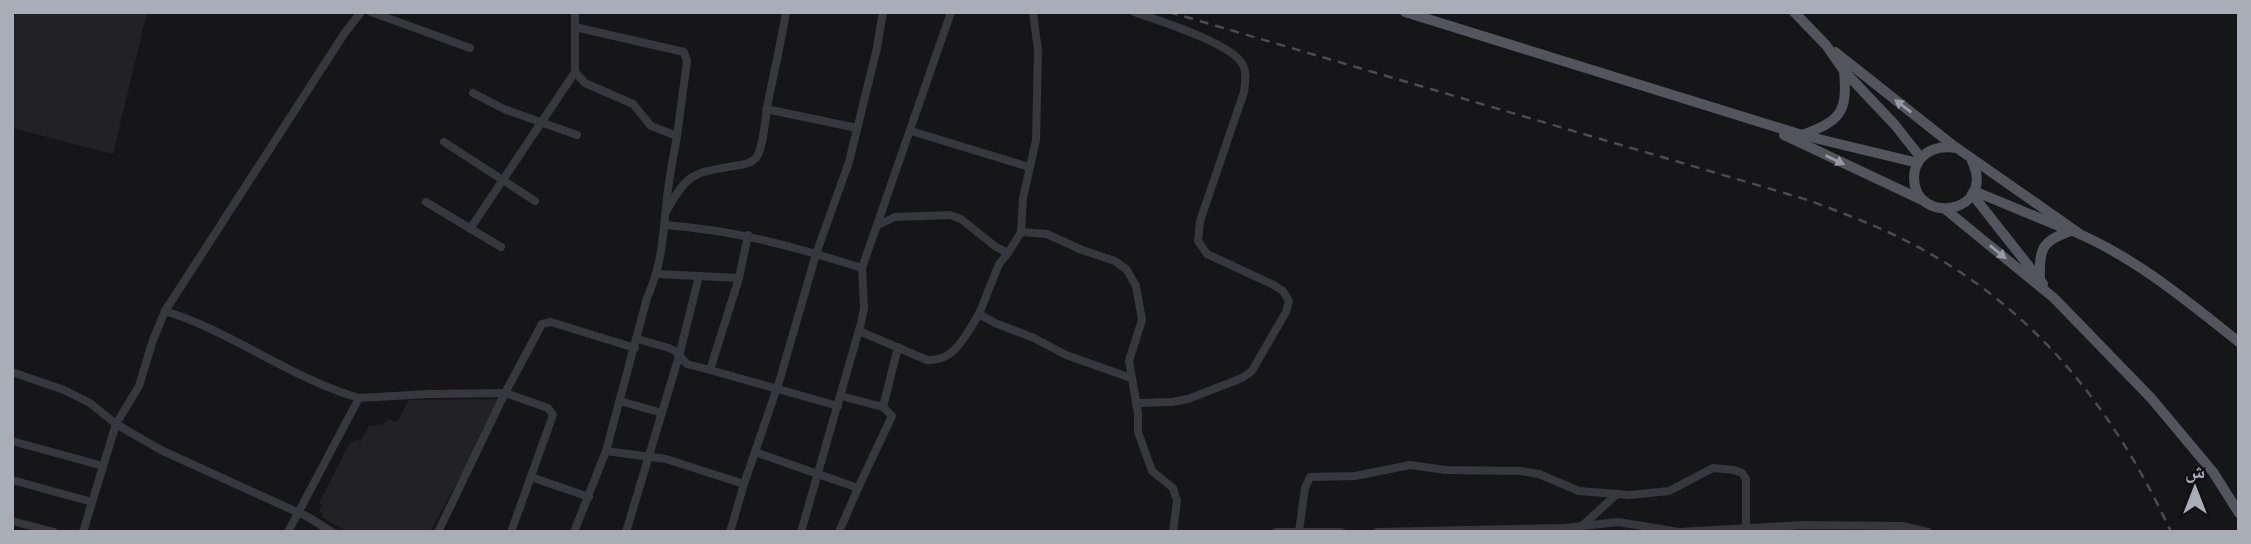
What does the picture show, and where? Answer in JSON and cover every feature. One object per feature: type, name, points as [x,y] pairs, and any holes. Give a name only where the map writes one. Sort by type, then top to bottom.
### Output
[{"type":"main road","points":[[1405,12],[1802,135],[1919,161]]},
{"type":"main road","points":[[1795,13],[1826,45],[1972,161],[2076,233]]},
{"type":"main road","points":[[1826,45],[1844,71],[1895,125],[1919,161]]},
{"type":"main road","points":[[1802,135],[1822,127],[1841,113],[1846,92],[1844,71]]},
{"type":"main road","points":[[1752,119],[1934,207],[1956,208],[1973,193],[1977,176],[1972,161]]},
{"type":"main road","points":[[1925,202],[1914,184],[1919,161],[1937,148],[1957,148]]},
{"type":"main road","points":[[1973,193],[2076,233],[2122,256],[2158,279],[2239,342]]},
{"type":"main road","points":[[1973,193],[2054,298],[2181,432],[2213,472],[2239,513]]},
{"type":"main road","points":[[1945,209],[2054,298]]},
{"type":"main road","points":[[2040,280],[2040,255],[2043,247],[2050,239],[2076,233]]},
{"type":"street","points":[[83,532],[116,424],[139,386],[165,312],[336,46],[361,12]]},
{"type":"street","points":[[372,12],[470,48]]},
{"type":"street","points":[[470,229],[575,72],[575,12]]},
{"type":"street","points":[[666,212],[679,188],[688,179],[709,169],[737,166],[755,159],[761,147],[786,12]]},
{"type":"street","points":[[730,532],[816,254],[849,162],[884,12]]},
{"type":"street","points":[[801,532],[859,331],[863,308],[862,268],[951,12]]},
{"type":"street","points":[[859,331],[927,360],[937,360],[946,358],[979,314],[999,264],[1021,232],[1023,198],[1036,140],[1038,51],[1032,12]]},
{"type":"street","points":[[1134,12],[1184,29],[1236,55],[1243,65],[1246,75],[1244,92],[1200,221],[1198,242],[1208,254],[1274,285],[1289,301],[1286,312],[1252,371],[1242,378],[1188,399],[1136,403]]},
{"type":"street","points":[[573,532],[607,451],[647,298],[657,274],[687,61],[684,52],[575,27]]},
{"type":"street","points":[[575,72],[585,83],[633,104],[651,125],[677,136]]},
{"type":"street","points":[[473,93],[503,108],[577,135]]},
{"type":"street","points":[[766,109],[857,128]]},
{"type":"street","points":[[911,131],[1029,167]]},
{"type":"street","points":[[444,142],[535,201]]},
{"type":"street","points":[[426,202],[502,247]]},
{"type":"street","points":[[878,225],[895,217],[950,215],[961,219],[996,247],[1008,253]]},
{"type":"street","points":[[665,225],[748,235],[862,268]]},
{"type":"street","points":[[1021,232],[1047,234],[1115,261],[1126,270],[1136,286],[1142,320],[1129,361],[1138,432],[1150,466],[1156,475],[1173,488],[1177,501],[1173,532]]},
{"type":"street","points":[[710,370],[739,278],[748,235]]},
{"type":"street","points":[[657,274],[739,278]]},
{"type":"street","points":[[626,532],[679,356],[699,276]]},
{"type":"street","points":[[165,312],[221,332],[281,366],[323,386],[359,398],[505,393],[548,408],[553,415],[511,532]]},
{"type":"street","points":[[979,314],[1066,355],[1131,378]]},
{"type":"street","points":[[438,532],[505,393],[545,322],[636,344],[668,348],[687,363],[838,406]]},
{"type":"street","points":[[883,407],[898,347]]},
{"type":"street","points":[[12,372],[90,402],[116,424],[161,450],[297,512],[332,532]]},
{"type":"street","points":[[839,532],[892,416],[883,407],[841,396]]},
{"type":"street","points":[[288,532],[359,398]]},
{"type":"street","points":[[620,401],[662,413]]},
{"type":"street","points":[[12,441],[103,466]]},
{"type":"street","points":[[607,451],[666,459],[744,484]]},
{"type":"street","points":[[755,452],[858,488]]},
{"type":"street","points":[[1299,531],[1305,488],[1310,477],[1355,476],[1402,465],[1459,470],[1531,471],[1579,491],[1630,495],[1669,491],[1713,468],[1734,470],[1742,473],[1746,479],[1746,530]]},
{"type":"street","points":[[531,477],[589,497]]},
{"type":"street","points":[[12,480],[92,502]]},
{"type":"street","points":[[1580,530],[1617,494]]},
{"type":"street","points":[[12,521],[54,532]]},
{"type":"street","points":[[1377,532],[1580,530],[1618,522],[1679,532],[1803,525],[1902,526],[1928,532]]},
{"type":"street","points":[[1276,532],[1342,532]]},
{"type":"shaded area","points":[[12,12],[147,12],[113,154],[12,128]]},
{"type":"shaded area","points":[[502,399],[430,532],[348,532],[322,517],[323,514],[319,511],[322,505],[319,503],[351,441],[361,441],[369,426],[384,424],[388,419],[397,422],[409,400]]},
{"type":"railway","points":[[1169,12],[1808,200],[1903,239],[1959,271],[1999,300],[2035,332],[2068,367],[2124,445],[2171,532]]}]
